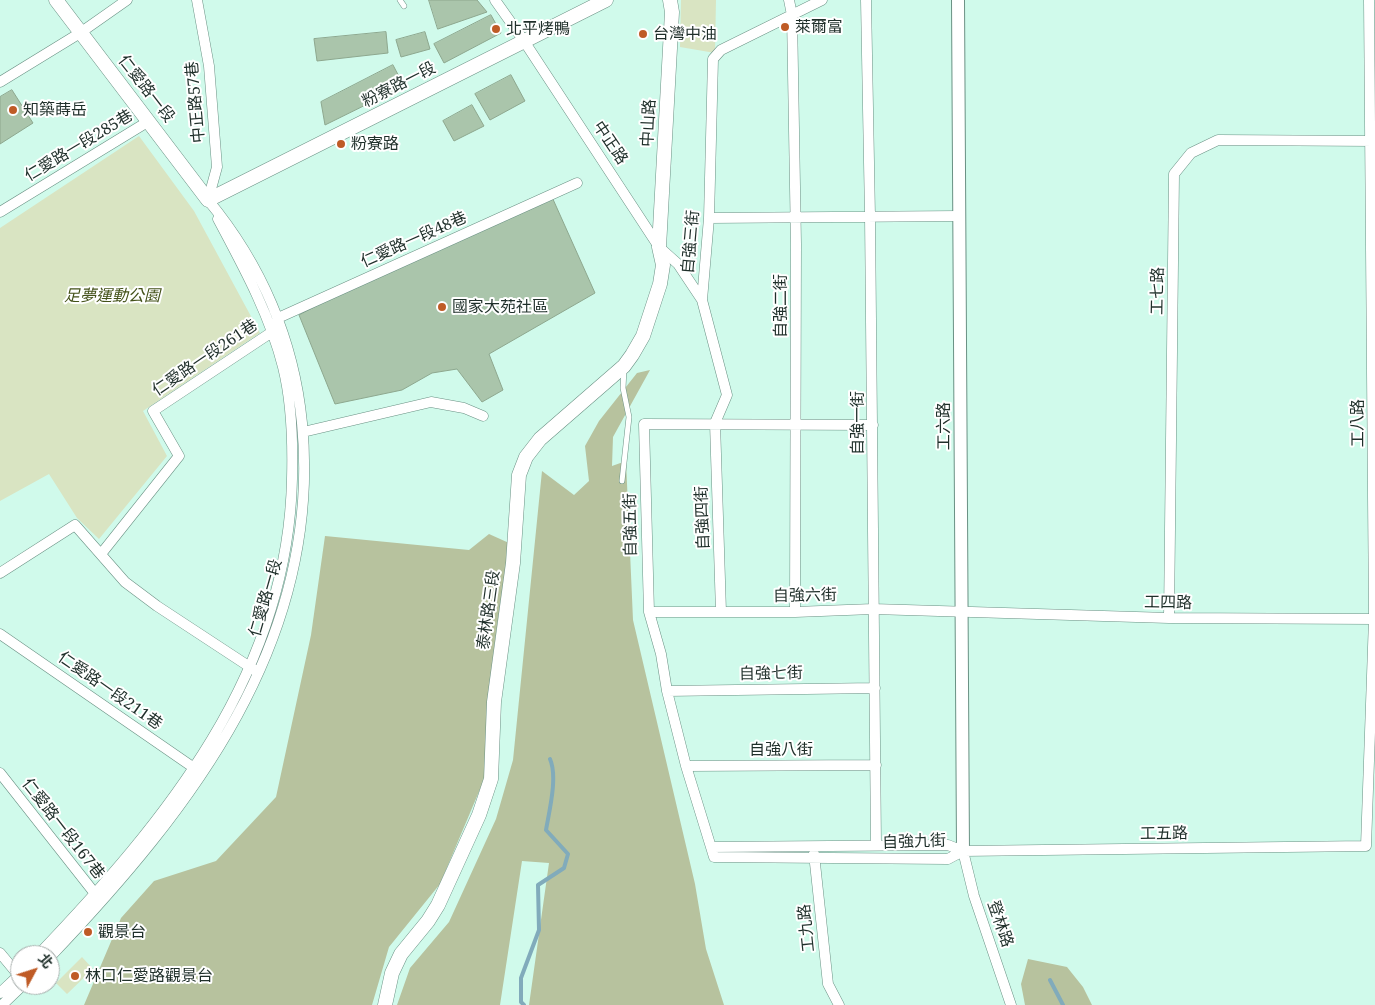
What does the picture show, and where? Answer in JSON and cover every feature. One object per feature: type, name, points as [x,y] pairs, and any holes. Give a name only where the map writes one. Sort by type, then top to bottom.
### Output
[{"type":"main road","name":"仁愛路一段","points":[[56,0],[208,200]]},
{"type":"main road","name":"粉寮路一段","points":[[208,200],[524,41],[585,4],[606,0]]},
{"type":"main road","name":"中山路","points":[[660,247],[672,12],[670,0]]},
{"type":"main road","name":"泰林路三段","points":[[385,1005],[392,973],[401,954],[428,922],[438,905],[478,815],[491,779],[494,702],[513,563],[518,475],[526,457],[540,439],[624,366],[642,336],[660,284],[663,265],[660,247]]},
{"type":"street","points":[[0,82],[80,33],[128,0]]},
{"type":"street","name":"中正路57巷","points":[[197,0],[209,66],[217,167],[208,200]]},
{"type":"street","name":"中正路","points":[[494,0],[524,41],[660,247],[678,264],[702,300]]},
{"type":"street","name":"自強二街","points":[[789,0],[792,15],[796,217],[796,612]]},
{"type":"street","points":[[792,15],[822,0]]},
{"type":"street","name":"自強一街","points":[[866,0],[873,425],[876,845]]},
{"type":"street","name":"工六路","points":[[958,0],[963,852]]},
{"type":"street","name":"工八路","points":[[1366,846],[1375,619],[1373,141],[1369,0]]},
{"type":"street","name":"自強三街","points":[[715,423],[727,395],[702,300],[710,218],[712,58],[721,50],[792,15]]},
{"type":"street","name":"仁愛路一段285巷","points":[[0,212],[149,121]]},
{"type":"street","name":"工七路","points":[[1169,618],[1174,174],[1190,153],[1218,140],[1373,141]]},
{"type":"street","name":"仁愛路一段48巷","points":[[278,318],[577,183]]},
{"type":"street","name":"仁愛路一段","points":[[60,945],[99,898],[163,828],[274,638],[287,599],[296,559],[302,511],[303,432],[291,355],[278,318],[254,265],[232,229],[208,200]]},
{"type":"street","name":"仁愛路一段","points":[[208,200],[245,270],[272,332],[283,368],[290,414],[293,458],[292,505],[280,582],[254,671]]},
{"type":"street","points":[[710,218],[959,216]]},
{"type":"street","points":[[272,332],[278,318]]},
{"type":"street","name":"仁愛路一段261巷","points":[[101,554],[179,456],[152,411],[272,332]]},
{"type":"street","points":[[303,432],[431,402],[464,408],[483,416]]},
{"type":"street","name":"自強四街","points":[[715,423],[721,612]]},
{"type":"street","name":"自強五街","points":[[712,847],[686,766],[667,691],[661,654],[649,612],[644,424],[873,425]]},
{"type":"street","points":[[0,573],[75,525],[125,582],[157,606],[254,671]]},
{"type":"street","name":"自強六街","points":[[649,612],[796,612],[873,609],[961,613]]},
{"type":"street","name":"工四路","points":[[961,613],[1169,618],[1375,619]]},
{"type":"street","name":"仁愛路一段211巷","points":[[0,634],[198,770]]},
{"type":"street","name":"自強七街","points":[[667,691],[875,688]]},
{"type":"street","name":"自強八街","points":[[686,766],[876,765]]},
{"type":"street","name":"仁愛路一段167巷","points":[[0,773],[99,898]]},
{"type":"street","name":"自強九街","points":[[813,845],[948,846],[963,852],[948,858],[714,858],[712,847],[813,845]]},
{"type":"street","name":"工九路","points":[[813,845],[828,984],[839,1005]]},
{"type":"street","name":"工五路","points":[[963,852],[1366,846]]},
{"type":"street","name":"登林路","points":[[963,852],[974,896],[1011,1005]]},
{"type":"street","name":"仁愛路一段","points":[[49,945],[99,898]]},
{"type":"street","points":[[0,953],[10,966]]},
{"type":"street","points":[[2,1005],[10,993]]},
{"type":"lane","points":[[400,0],[404,6]]},
{"type":"lane","points":[[622,481],[629,417],[623,388],[624,366]]},
{"type":"green space","points":[[681,0],[716,0],[715,53],[680,47]]},
{"type":"green space","name":"足夢運動公園","points":[[139,136],[194,211],[260,333],[143,411],[167,456],[99,539],[77,518],[49,474],[0,501],[0,228]]},
{"type":"green space","points":[[650,370],[613,437],[612,466],[626,461],[633,620],[695,884],[706,949],[724,1005],[529,1005],[549,863],[522,861],[500,1005],[397,1005],[410,968],[449,922],[496,819],[513,760],[542,471],[574,495],[589,481],[585,446],[599,421],[637,373]]},
{"type":"green space","points":[[489,534],[509,543],[495,642],[485,750],[486,775],[440,884],[389,947],[372,1005],[84,1005],[121,918],[154,881],[216,861],[276,797],[311,635],[325,536],[469,550]]},
{"type":"green space","points":[[82,957],[93,969],[67,994],[60,987],[60,979]]},
{"type":"green space","points":[[1028,959],[1067,967],[1083,987],[1092,1005],[1025,1005],[1021,984]]},
{"type":"building","points":[[429,0],[477,0],[487,12],[438,29]]},
{"type":"building","points":[[491,15],[501,33],[444,63],[434,44]]},
{"type":"building","points":[[386,32],[388,53],[317,61],[314,39]]},
{"type":"building","points":[[425,32],[430,49],[401,57],[396,40]]},
{"type":"building","points":[[393,65],[404,86],[325,125],[321,102]]},
{"type":"building","points":[[511,75],[525,101],[490,120],[475,94]]},
{"type":"building","name":"知築蒔岳","points":[[12,90],[33,123],[0,144],[0,97]]},
{"type":"building","points":[[472,105],[484,126],[454,141],[443,121]]},
{"type":"building","name":"國家大苑社區","points":[[552,197],[595,293],[489,354],[503,390],[482,402],[457,369],[432,373],[402,390],[335,404],[299,315],[329,299]]},
{"type":"waterway","points":[[524,1005],[521,1002],[521,978],[539,930],[538,885],[564,868],[568,854],[546,830],[553,785],[550,759]]},
{"type":"waterway","points":[[1050,980],[1063,1005]]},
{"type":"place","name":"萊爾富","points":[[785,27]]},
{"type":"place","name":"北平烤鴨","points":[[496,29]]},
{"type":"place","name":"台灣中油","points":[[643,34]]},
{"type":"place","name":"知築蒔岳","points":[[13,110]]},
{"type":"place","name":"粉寮路","points":[[341,144]]},
{"type":"place","name":"國家大苑社區","points":[[442,307]]},
{"type":"place","name":"觀景台","points":[[88,932]]},
{"type":"place","name":"林口仁愛路觀景台","points":[[75,976]]}]
